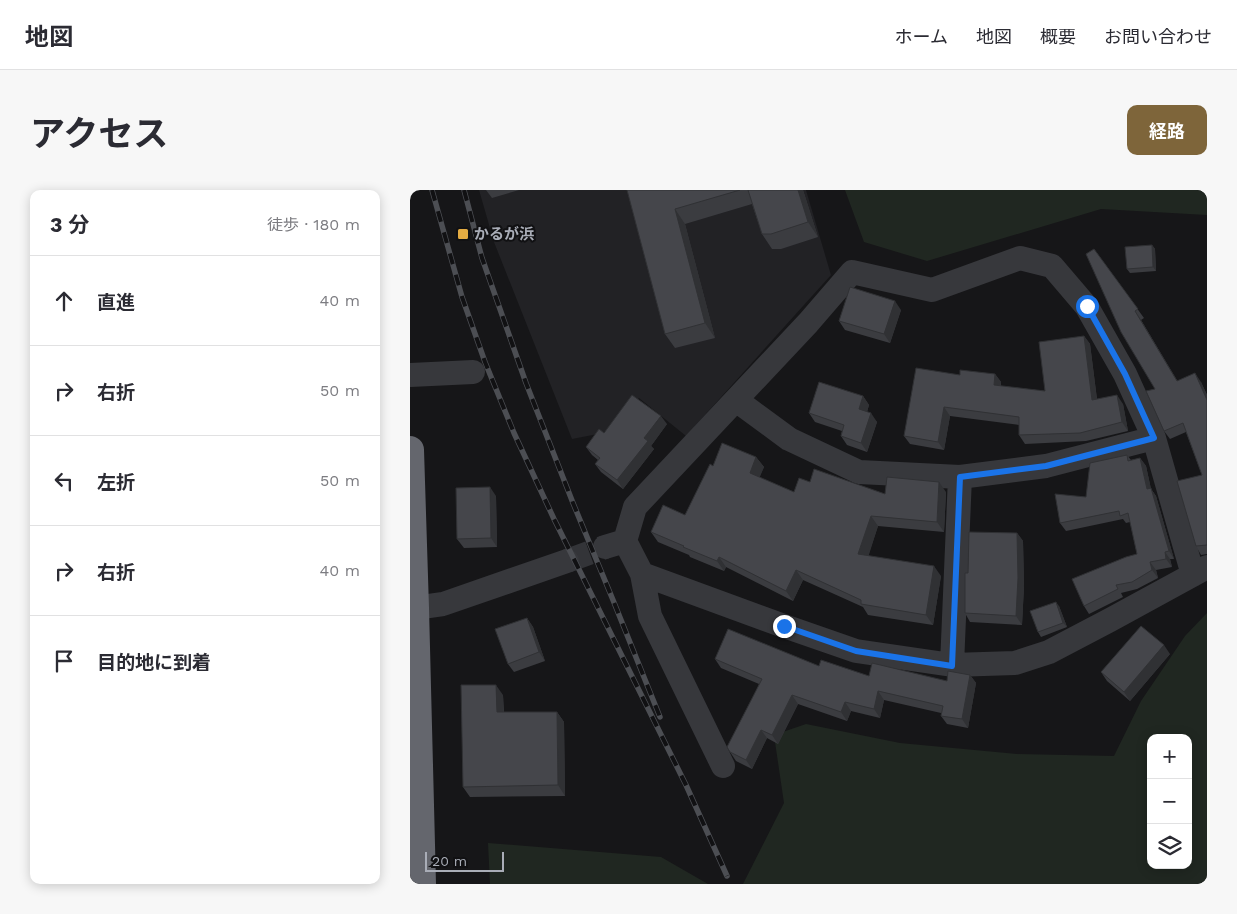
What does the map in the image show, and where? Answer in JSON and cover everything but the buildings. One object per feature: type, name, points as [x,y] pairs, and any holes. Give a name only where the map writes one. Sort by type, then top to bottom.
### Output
[{"type":"highway","points":[[410,450],[422,884]]},
{"type":"street","points":[[1020,258],[1052,266],[1087,306],[1125,374],[1154,438],[1200,571],[1049,652],[1015,664],[952,666],[856,651],[642,574],[615,544],[635,507],[736,400],[808,323],[852,272],[932,290],[1020,258]]},
{"type":"street","points":[[410,376],[473,372]]},
{"type":"street","points":[[736,400],[789,440],[859,472],[960,477],[1046,466],[1154,438]]},
{"type":"street","points":[[952,666],[960,477]]},
{"type":"street","points":[[415,608],[442,604],[567,561]]},
{"type":"street","points":[[642,574],[650,616],[723,766]]},
{"type":"shaded area","points":[[479,190],[806,190],[831,275],[686,436],[639,398],[603,433],[572,439],[494,242]]},
{"type":"shaded area","points":[[845,190],[1207,190],[1207,215],[1101,209],[927,261],[864,242]]},
{"type":"shaded area","points":[[1207,613],[1207,884],[743,884],[784,803],[774,735],[806,724],[900,743],[1017,754],[1114,756],[1141,701],[1185,636]]},
{"type":"shaded area","points":[[488,843],[661,857],[708,884],[490,884]]},
{"type":"tunnel","points":[[567,561],[605,547]]},
{"type":"railway","points":[[432,190],[462,297],[485,362],[514,433],[554,519],[686,785],[727,876]]},
{"type":"railway","points":[[464,190],[482,258],[526,383],[660,717]]},
{"type":"place","name":"かるが浜","points":[[463,234]]},
{"type":"route","points":[[784,626],[856,651],[952,666],[960,477],[1046,466],[1154,438],[1125,374],[1087,306]]}]
